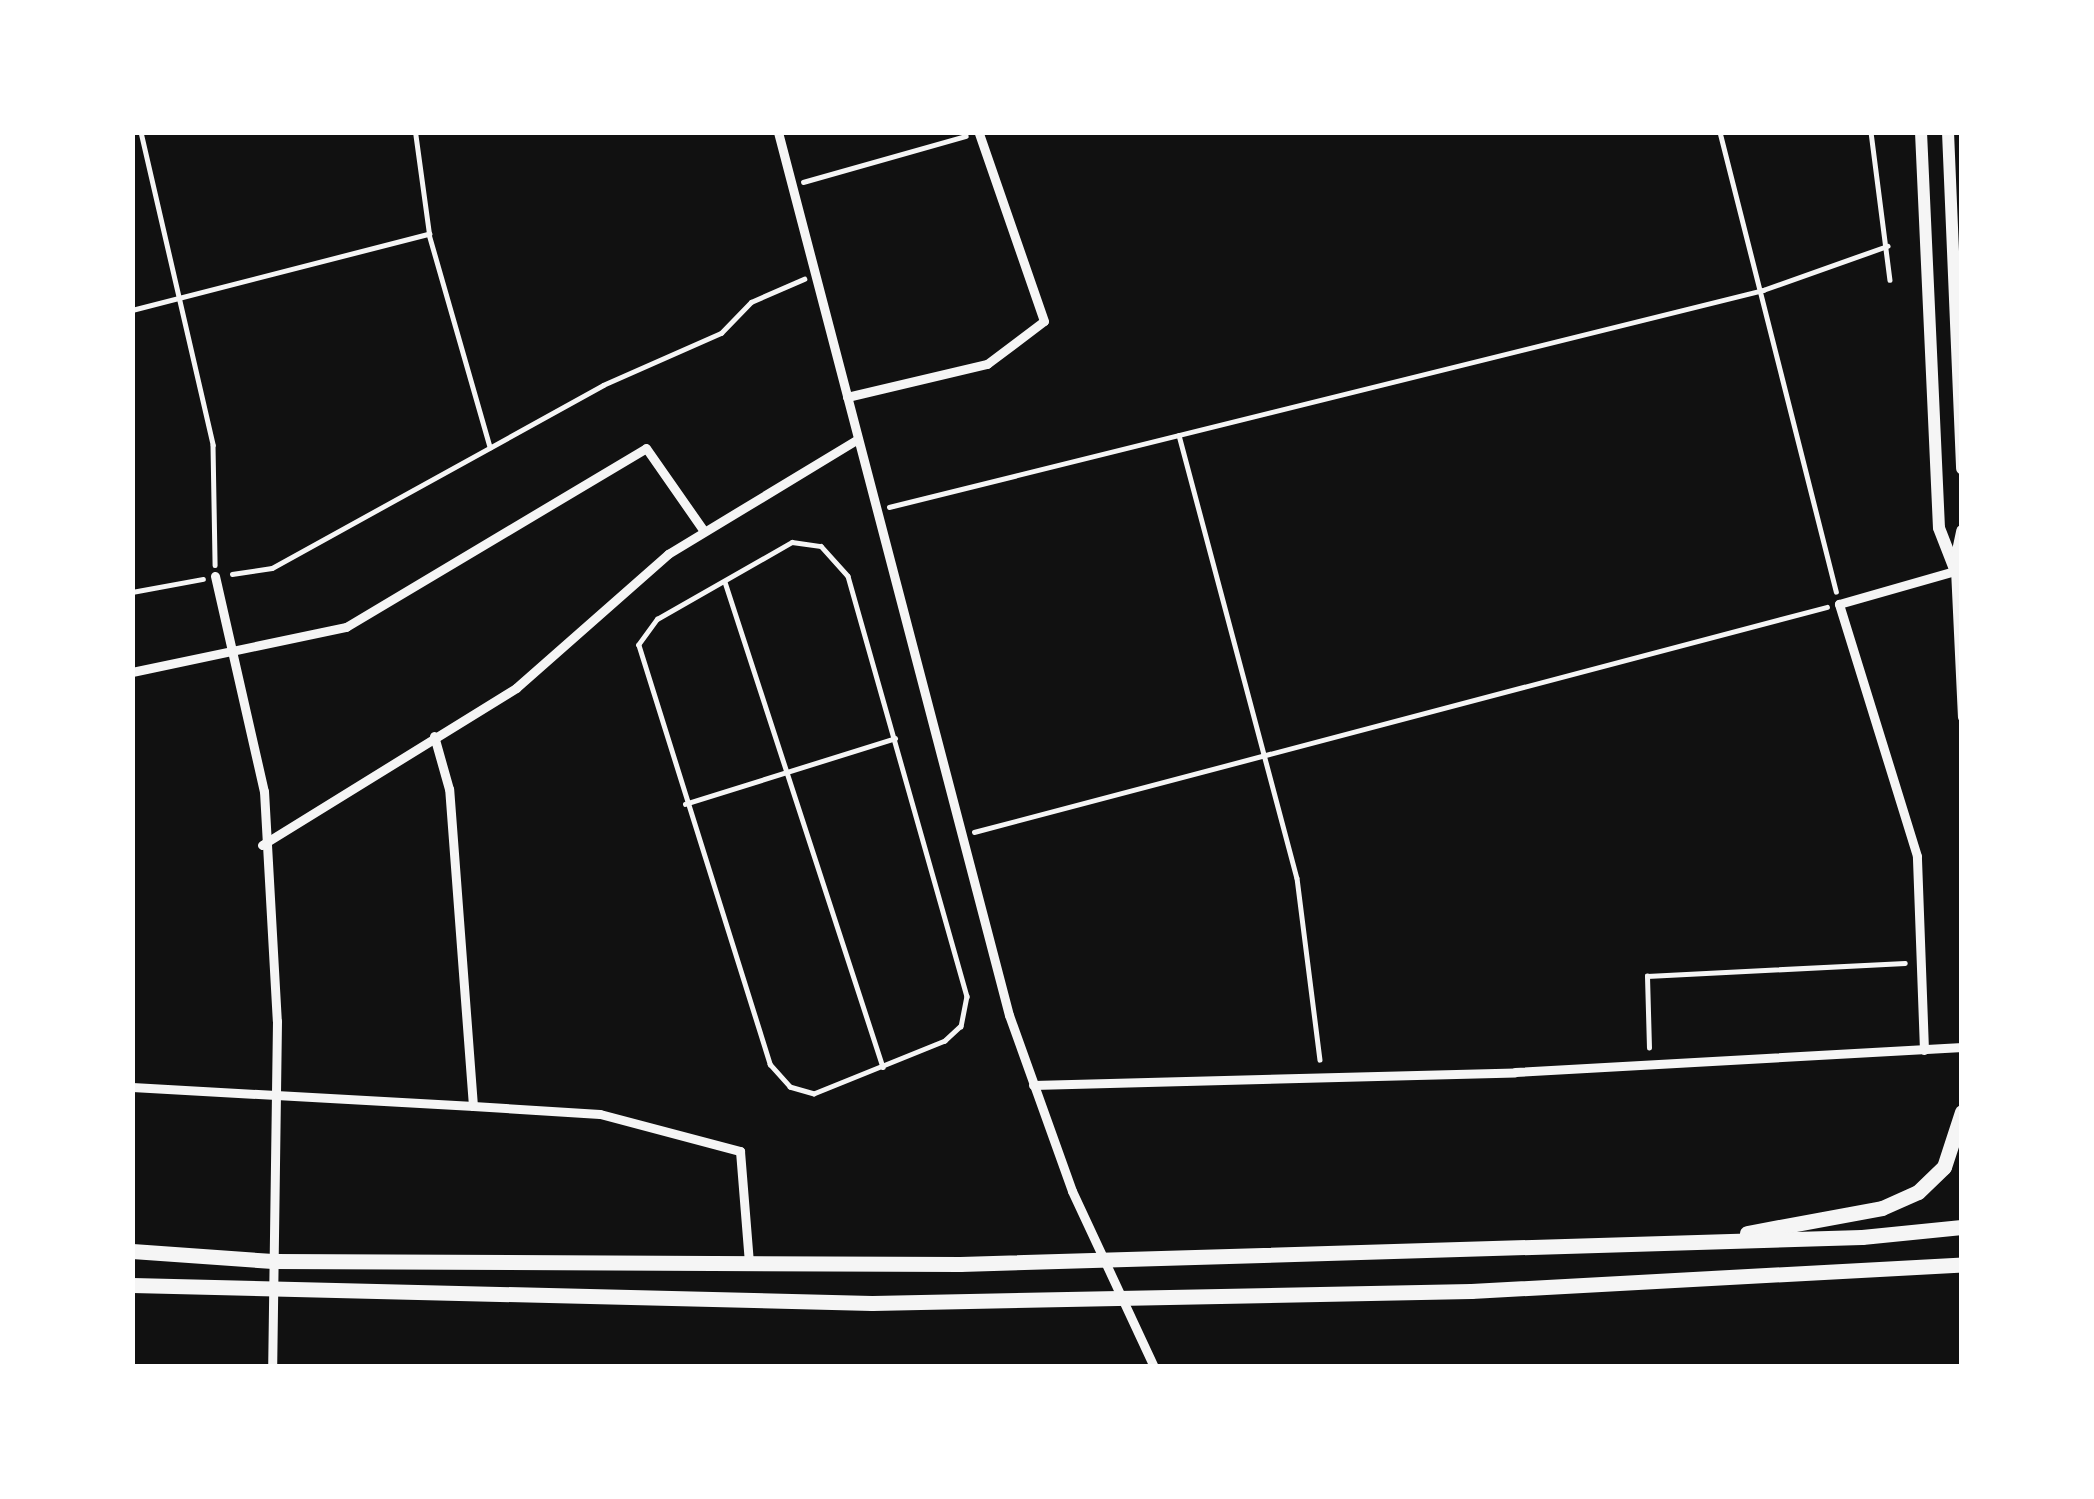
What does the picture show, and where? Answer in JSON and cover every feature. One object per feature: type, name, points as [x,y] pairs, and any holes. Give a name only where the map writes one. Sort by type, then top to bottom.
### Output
[{"type":"highway","points":[[1696,1243],[1902,1202],[1944,1167],[1962,1112]]},
{"type":"highway","points":[[132,1251],[273,1261],[1104,1261],[1696,1243],[1962,1227]]},
{"type":"highway","points":[[132,1285],[712,1303],[1471,1291],[1962,1264]]},
{"type":"street","points":[[778,132],[1033,1085],[1104,1261],[1154,1367]]},
{"type":"street","points":[[1921,132],[1939,528],[1958,569]]},
{"type":"street","points":[[1948,132],[1962,469]]},
{"type":"street","points":[[847,397],[988,364],[1044,322],[980,133]]},
{"type":"street","points":[[262,845],[516,688],[635,579],[704,531],[858,439]]},
{"type":"street","points":[[132,672],[322,636],[364,618],[646,448],[704,531]]},
{"type":"street","points":[[1962,531],[1958,569],[1962,717]]},
{"type":"street","points":[[1924,1050],[1917,856],[1838,604],[1958,569]]},
{"type":"street","points":[[215,577],[264,791],[262,845],[277,1094],[272,1367]]},
{"type":"street","points":[[434,736],[449,789],[472,1106]]},
{"type":"street","points":[[1033,1085],[1650,1066],[1962,1047]]},
{"type":"street","points":[[132,1087],[600,1114],[740,1150],[749,1263]]},
{"type":"lane","points":[[792,542],[821,546],[838,559],[895,738],[967,995],[953,1035],[814,1094],[780,1079],[685,804],[638,645],[657,619],[725,580],[792,542]]},
{"type":"lane","points":[[725,580],[884,1067]]},
{"type":"lane","points":[[685,804],[895,738]]},
{"type":"path","points":[[141,132],[183,298],[213,446],[215,577]]},
{"type":"path","points":[[415,132],[429,233],[490,447]]},
{"type":"path","points":[[963,835],[1838,604],[1720,132]]},
{"type":"path","points":[[1871,132],[1890,280]]},
{"type":"path","points":[[792,185],[980,133]]},
{"type":"path","points":[[132,310],[429,233]]},
{"type":"path","points":[[878,510],[1763,290],[1887,246]]},
{"type":"path","points":[[132,592],[272,568],[490,447],[721,333],[751,302],[814,276]]},
{"type":"path","points":[[1179,433],[1297,878],[1320,1078]]},
{"type":"path","points":[[1650,1066],[1647,976],[1921,963]]}]
